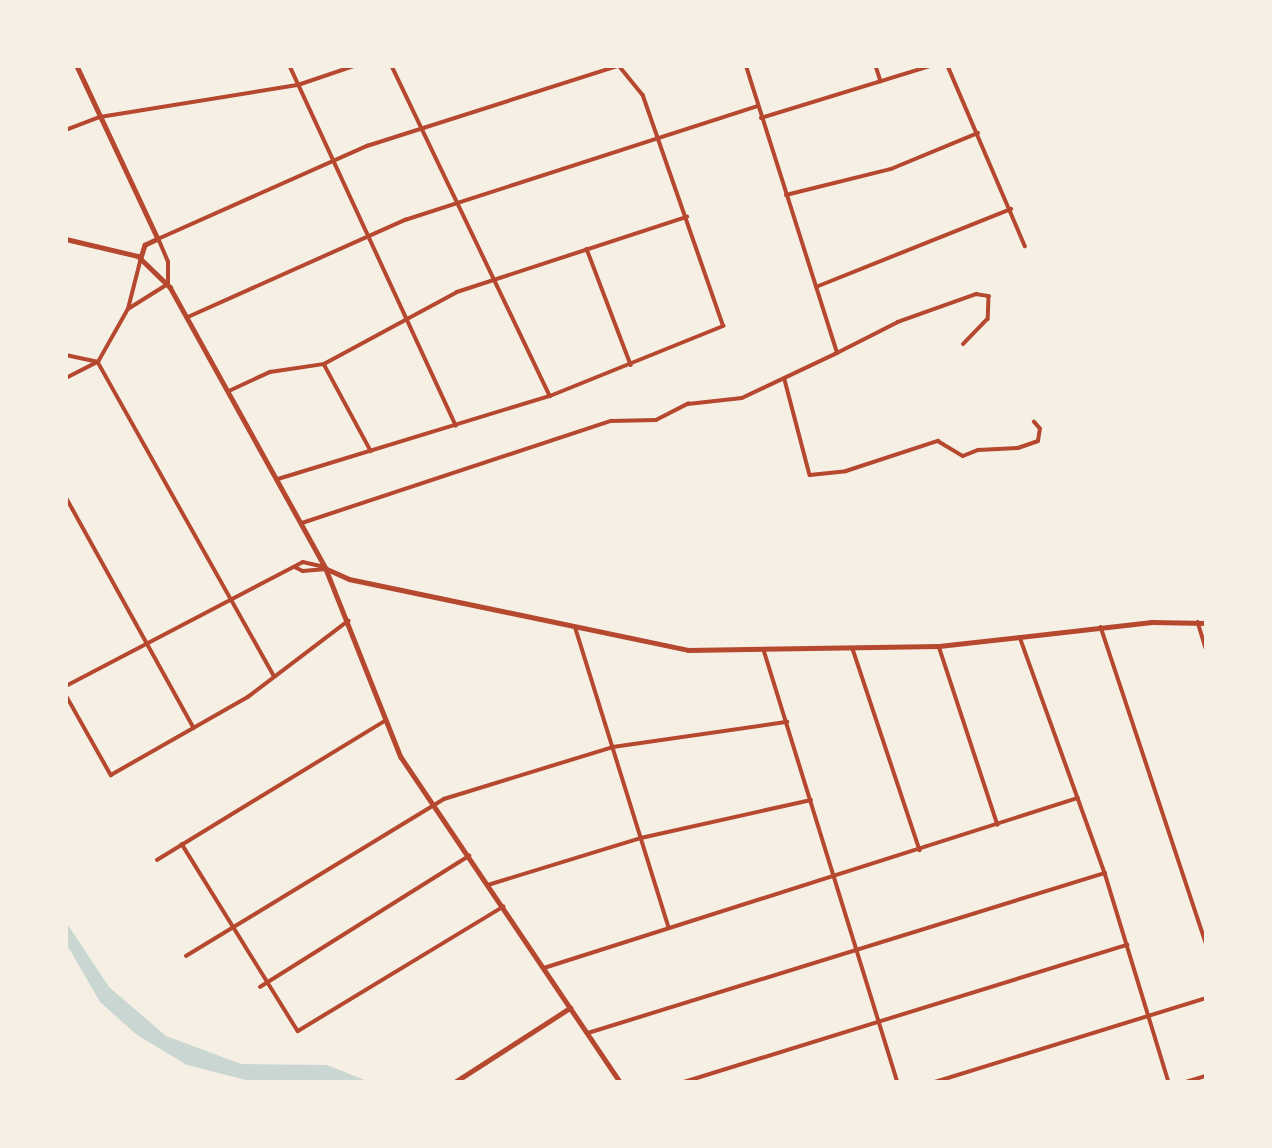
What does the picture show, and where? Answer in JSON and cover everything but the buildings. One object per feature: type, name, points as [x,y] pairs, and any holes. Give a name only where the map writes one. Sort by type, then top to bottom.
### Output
[{"type":"main road","points":[[77,66],[158,239],[144,246],[141,258]]},
{"type":"main road","points":[[66,239],[141,258],[168,284],[326,569],[401,757],[620,1082]]},
{"type":"main road","points":[[326,569],[349,579],[670,648],[764,650],[939,646],[1101,627],[1206,623]]},
{"type":"main road","points":[[455,1082],[570,1008]]},
{"type":"street","points":[[290,66],[456,425]]},
{"type":"street","points":[[66,130],[100,117],[298,85],[354,66]]},
{"type":"street","points":[[392,66],[550,397]]},
{"type":"street","points":[[128,309],[168,284],[168,260],[158,239],[374,144],[423,132],[619,66],[643,96],[723,326],[550,397],[278,479]]},
{"type":"street","points":[[746,66],[837,353]]},
{"type":"street","points":[[876,66],[881,81]]},
{"type":"street","points":[[761,118],[930,66]]},
{"type":"street","points":[[948,66],[1026,246]]},
{"type":"street","points":[[188,317],[368,234],[757,106]]},
{"type":"street","points":[[786,195],[891,169],[978,133]]},
{"type":"street","points":[[816,287],[1011,209]]},
{"type":"street","points":[[229,391],[270,372],[324,364],[444,297],[687,217]]},
{"type":"street","points":[[587,249],[631,365]]},
{"type":"street","points":[[66,378],[99,362],[128,309],[141,258]]},
{"type":"street","points":[[302,523],[611,421],[656,420],[688,404],[742,398],[785,380],[808,363],[837,353],[898,322],[975,294],[989,296],[988,319],[964,344]]},
{"type":"street","points":[[66,355],[99,362],[274,676]]},
{"type":"street","points":[[324,364],[372,452]]},
{"type":"street","points":[[785,380],[810,475],[846,471],[938,440],[963,456],[978,450],[1018,448],[1038,441],[1040,429],[1034,422]]},
{"type":"street","points":[[66,497],[194,728]]},
{"type":"street","points":[[66,685],[295,567],[317,562],[326,569]]},
{"type":"street","points":[[295,567],[303,571],[326,569]]},
{"type":"street","points":[[66,695],[111,775],[194,728],[274,676],[348,621]]},
{"type":"street","points":[[1198,622],[1206,648]]},
{"type":"street","points":[[1101,627],[1206,942]]},
{"type":"street","points":[[576,629],[670,928]]},
{"type":"street","points":[[1020,637],[1105,873],[1170,1082]]},
{"type":"street","points":[[939,646],[998,825]]},
{"type":"street","points":[[853,649],[920,851]]},
{"type":"street","points":[[764,650],[898,1082]]},
{"type":"street","points":[[157,860],[385,721]]},
{"type":"street","points":[[186,956],[434,805],[613,747],[787,722]]},
{"type":"street","points":[[544,968],[836,878],[1078,798]]},
{"type":"street","points":[[488,885],[640,838],[812,800]]},
{"type":"street","points":[[183,844],[298,1031],[503,907]]},
{"type":"street","points":[[260,987],[468,856]]},
{"type":"street","points":[[588,1033],[1105,873]]},
{"type":"street","points":[[684,1082],[1127,944]]},
{"type":"street","points":[[935,1082],[1206,998]]},
{"type":"street","points":[[1186,1082],[1206,1076]]},
{"type":"shaded area","points":[[66,922],[109,987],[166,1036],[241,1064],[327,1065],[367,1081],[250,1081],[187,1065],[137,1035],[100,1002],[67,945]]}]
